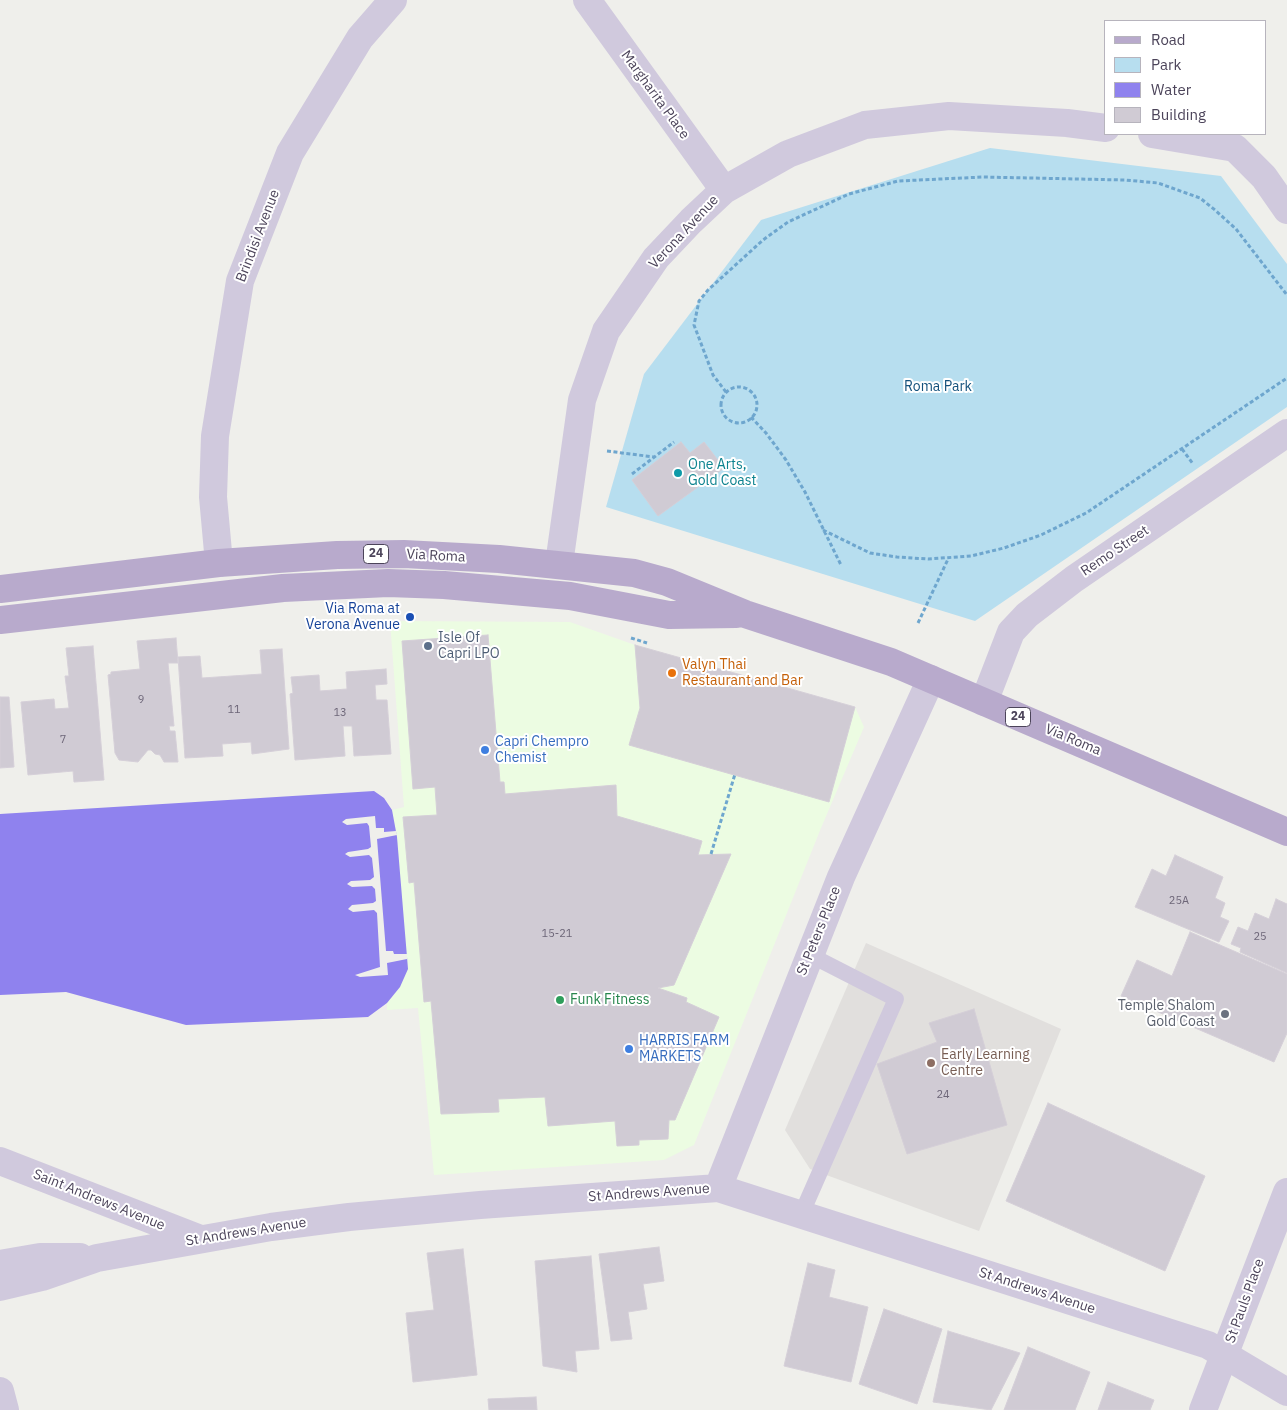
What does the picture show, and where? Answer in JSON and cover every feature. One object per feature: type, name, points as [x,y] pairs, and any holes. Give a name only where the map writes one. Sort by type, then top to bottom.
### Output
[{"type":"main road","name":"Via Roma","points":[[0,589],[219,563],[283,558],[404,554],[559,564],[650,576],[744,614],[876,657],[931,679],[1287,832]]},
{"type":"main road","name":"Via Roma","points":[[0,620],[283,588],[388,583],[444,584],[561,595],[669,615],[744,614]]},
{"type":"street","name":"Brindisi Avenue","points":[[219,563],[213,498],[215,436],[240,281],[290,153],[360,38],[393,0]]},
{"type":"street","name":"Margharita Place","points":[[587,0],[724,190]]},
{"type":"street","name":"Verona Avenue","points":[[559,564],[582,400],[606,331],[656,258],[724,190],[788,154],[865,125],[949,116],[1066,123],[1104,128]]},
{"type":"street","points":[[1158,135],[1235,148],[1264,178],[1287,210]]},
{"type":"street","name":"Remo Street","points":[[984,702],[1011,632],[1027,615],[1074,579],[1287,433]]},
{"type":"street","name":"St Peters Place","points":[[718,1188],[841,877],[931,679]]},
{"type":"street","name":"Saint Andrews Avenue","points":[[0,1161],[198,1238]]},
{"type":"street","name":"St Andrews Avenue","points":[[0,1286],[42,1277],[97,1258],[198,1238],[349,1217],[718,1188],[1208,1345],[1287,1392]]},
{"type":"street","name":"St Pauls Place","points":[[1203,1410],[1287,1192]]},
{"type":"street","name":"St Andrews Avenue","points":[[0,1264],[40,1257],[97,1258]]},
{"type":"street","points":[[0,1392],[5,1410]]},
{"type":"lane","points":[[801,1215],[896,999],[810,955]]},
{"type":"path","points":[[726,392],[713,375],[694,325],[699,301],[708,290],[763,240],[788,222],[849,194],[898,181],[983,177],[1125,180],[1165,185],[1200,198],[1236,229],[1287,295]]},
{"type":"path","points":[[822,530],[870,553],[897,557],[971,556],[1004,548],[1041,535],[1086,513],[1287,378]]},
{"type":"path","points":[[735,387],[742,387],[752,394],[756,401],[754,414],[745,422],[730,420],[724,415],[720,402],[726,392],[735,387]]},
{"type":"path","points":[[751,417],[766,433],[786,460],[841,565]]},
{"type":"path","points":[[632,474],[674,442]]},
{"type":"path","points":[[1182,448],[1197,469]]},
{"type":"path","points":[[606,451],[654,457]]},
{"type":"path","points":[[918,623],[950,557]]},
{"type":"path","points":[[622,635],[646,643]]},
{"type":"path","points":[[711,854],[735,774]]},
{"type":"shaded area","points":[[390,621],[570,622],[635,645],[855,707],[864,727],[821,828],[694,1145],[664,1160],[434,1175],[418,1008],[387,1010],[387,1003],[400,987],[397,837],[392,810],[404,807]]},
{"type":"shaded area","name":"Early Learning Centre","points":[[866,943],[1061,1029],[979,1231],[810,1169],[785,1130]]},
{"type":"green space","name":"Roma Park","points":[[990,148],[1221,176],[1287,264],[1287,407],[975,621],[606,507],[644,374],[761,220]]},
{"type":"water","points":[[374,791],[384,798],[392,810],[397,837],[408,969],[400,987],[387,1003],[368,1017],[186,1025],[66,992],[0,995],[0,814]]},
{"type":"pier","points":[[375,816],[376,828],[384,828],[384,832],[396,831],[397,835],[377,839],[386,951],[393,951],[394,954],[407,954],[407,959],[387,963],[388,975],[360,977],[355,975],[380,967],[377,913],[374,910],[353,912],[348,909],[352,905],[376,901],[375,889],[372,886],[352,887],[347,884],[351,881],[370,880],[374,877],[372,858],[369,855],[350,857],[345,854],[371,847],[369,826],[367,823],[347,825],[342,822],[346,819]]},
{"type":"building","name":"One Arts, Gold Coast","points":[[681,442],[690,453],[704,442],[724,468],[658,516],[632,480]]},
{"type":"building","points":[[488,635],[500,782],[504,782],[505,794],[616,785],[617,816],[702,841],[698,855],[731,854],[674,985],[658,988],[687,998],[686,1002],[719,1017],[675,1120],[669,1120],[668,1139],[639,1140],[639,1145],[617,1146],[615,1121],[548,1126],[545,1097],[498,1099],[499,1112],[441,1114],[431,1001],[424,1002],[414,882],[409,883],[403,817],[437,815],[435,787],[413,789],[402,641]]},
{"type":"building","points":[[176,638],[178,663],[168,663],[174,726],[169,726],[170,731],[175,731],[178,762],[164,762],[160,755],[155,754],[151,750],[148,750],[138,762],[119,760],[115,753],[108,675],[111,672],[140,669],[137,641]]},
{"type":"building","points":[[635,645],[855,707],[829,802],[629,745],[640,708]]},
{"type":"building","points":[[93,646],[104,780],[74,782],[73,771],[28,775],[21,702],[54,699],[55,709],[69,708],[65,676],[69,676],[66,648]]},
{"type":"building","points":[[282,649],[289,749],[252,754],[251,742],[222,744],[223,756],[185,758],[178,657],[200,656],[202,678],[262,674],[260,650]]},
{"type":"building","points":[[386,669],[387,684],[375,685],[376,700],[387,700],[391,754],[354,756],[352,726],[343,726],[345,756],[295,760],[290,694],[293,693],[291,677],[319,675],[320,691],[347,689],[346,672]]},
{"type":"building","points":[[0,697],[9,697],[14,767],[0,768]]},
{"type":"building","points":[[1175,855],[1223,877],[1215,898],[1225,903],[1220,917],[1229,921],[1219,942],[1135,907],[1152,869],[1166,876]]},
{"type":"building","points":[[1276,899],[1287,904],[1287,973],[1240,952],[1241,948],[1231,944],[1238,927],[1248,931],[1255,913],[1269,919]]},
{"type":"building","name":"Temple Shalom Gold Coast","points":[[1190,932],[1287,974],[1287,1033],[1274,1062],[1121,996],[1137,960],[1172,976]]},
{"type":"building","points":[[974,1009],[1007,1125],[907,1154],[877,1064],[937,1042],[929,1023]]},
{"type":"building","points":[[1048,1103],[1205,1176],[1165,1271],[1006,1201]]},
{"type":"building","points":[[659,1247],[664,1281],[643,1284],[647,1309],[628,1312],[632,1339],[611,1341],[599,1254]]},
{"type":"building","points":[[463,1249],[477,1375],[413,1382],[406,1313],[434,1310],[427,1253]]},
{"type":"building","points":[[591,1256],[599,1349],[575,1351],[577,1372],[543,1366],[535,1261]]},
{"type":"building","points":[[808,1263],[835,1270],[829,1297],[868,1307],[851,1382],[784,1366]]},
{"type":"building","points":[[884,1309],[942,1329],[917,1404],[859,1384]]},
{"type":"building","points":[[948,1331],[1020,1353],[991,1410],[933,1402]]},
{"type":"building","points":[[1028,1347],[1090,1372],[1075,1410],[1004,1410]]},
{"type":"building","points":[[1108,1382],[1154,1400],[1150,1410],[1098,1410]]},
{"type":"building","points":[[536,1397],[537,1410],[489,1410],[488,1399]]},
{"type":"place","name":"One Arts, Gold Coast","points":[[678,473]]},
{"type":"place","name":"Via Roma at Verona Avenue","points":[[410,617]]},
{"type":"place","name":"Isle Of Capri LPO","points":[[428,646]]},
{"type":"place","name":"Valyn Thai Restaurant and Bar","points":[[672,673]]},
{"type":"place","name":"Capri Chempro Chemist","points":[[485,750]]},
{"type":"place","name":"Funk Fitness","points":[[560,1000]]},
{"type":"place","name":"Temple Shalom Gold Coast","points":[[1225,1014]]},
{"type":"place","name":"HARRIS FARM MARKETS","points":[[629,1049]]},
{"type":"place","name":"Early Learning Centre","points":[[931,1063]]}]
